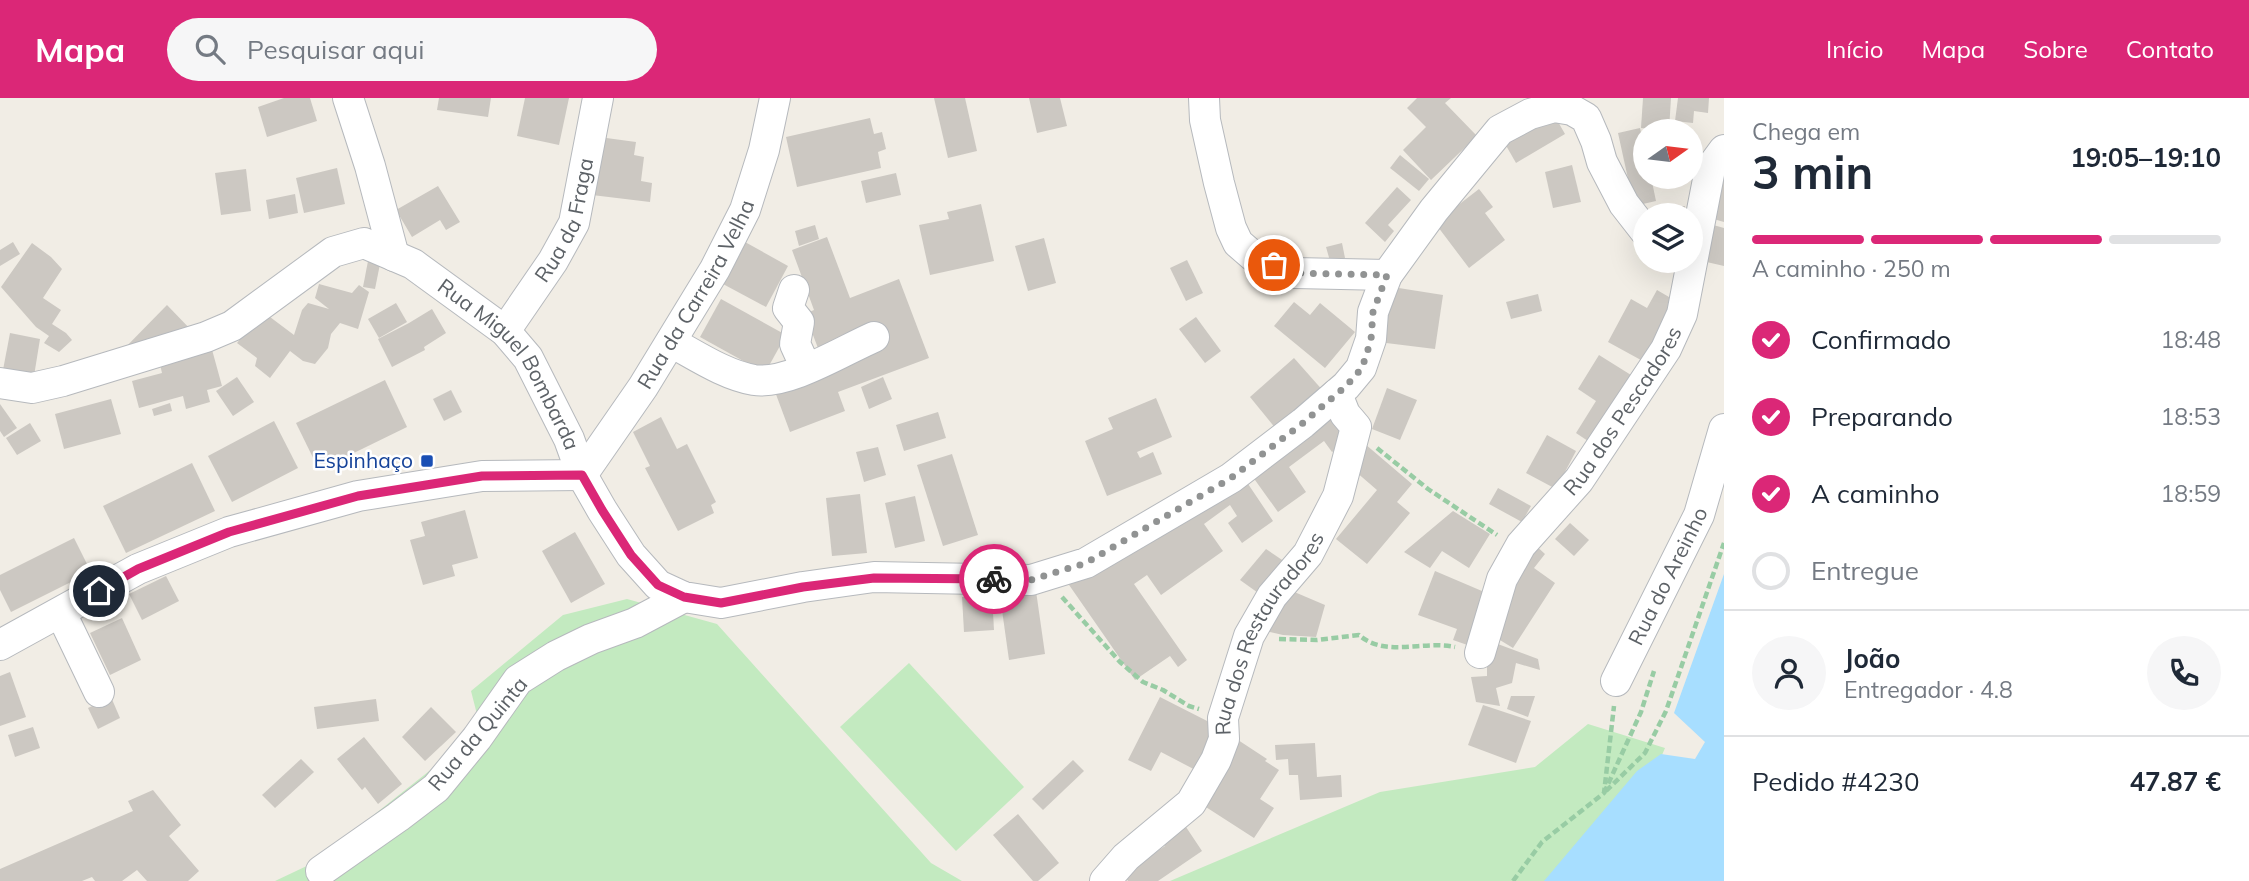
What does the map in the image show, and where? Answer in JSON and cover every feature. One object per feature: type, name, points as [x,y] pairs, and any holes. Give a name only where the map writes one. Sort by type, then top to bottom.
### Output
[{"type":"street","points":[[348,98],[370,166],[394,257]]},
{"type":"street","name":"Rua da Fraga","points":[[505,331],[553,261],[573,223],[598,98]]},
{"type":"street","points":[[1204,98],[1205,120],[1219,183],[1231,228],[1238,243],[1253,256],[1295,273],[1387,275]]},
{"type":"street","name":"Rua da Carreira Velha","points":[[582,475],[643,387],[715,270],[745,211],[779,99]]},
{"type":"street","name":"Rua Miguel Bombarda","points":[[0,383],[32,388],[63,382],[206,337],[232,326],[333,252],[363,243],[413,264],[505,331],[528,358],[569,439],[582,475],[602,510],[631,555],[658,585],[684,597],[721,603],[803,587],[874,578],[1031,580],[1086,563],[1231,478],[1337,394],[1362,368],[1371,340],[1373,312],[1387,275],[1434,210],[1500,130],[1530,114],[1554,107],[1572,110],[1586,118],[1602,162],[1633,216]]},
{"type":"street","name":"Rua dos Pescadores","points":[[1703,203],[1710,169],[1724,150]]},
{"type":"street","name":"Rua dos Pescadores","points":[[1479,653],[1502,579],[1521,545],[1578,480],[1666,348],[1682,314],[1688,273]]},
{"type":"street","points":[[794,290],[788,308],[799,321],[795,344],[806,368]]},
{"type":"street","points":[[671,342],[710,363],[752,380],[768,381],[786,378],[874,337]]},
{"type":"street","points":[[1337,394],[1346,414],[1356,427]]},
{"type":"street","name":"Rua dos Restauradores","points":[[1105,881],[1126,857],[1191,803],[1216,760],[1224,739],[1223,718],[1249,636],[1272,596],[1308,554],[1338,496],[1356,427]]},
{"type":"street","name":"Rua do Areinho","points":[[1616,681],[1699,515],[1724,429]]},
{"type":"street","points":[[0,645],[138,569],[229,532],[358,496],[482,476],[582,475]]},
{"type":"street","name":"Rua da Quinta","points":[[321,871],[436,788],[477,738],[518,680],[556,656],[647,617],[684,597]]},
{"type":"street","points":[[61,613],[99,692]]},
{"type":"path","points":[[1356,427],[1390,460],[1428,489],[1498,536],[1521,545]]},
{"type":"path","points":[[1513,881],[1542,842],[1604,793],[1645,753],[1666,711],[1724,543]]},
{"type":"path","points":[[1044,577],[1120,662],[1143,682],[1164,690],[1189,706],[1223,718]]},
{"type":"path","points":[[1249,636],[1317,639],[1359,635],[1367,642],[1381,647],[1444,645],[1479,653]]},
{"type":"path","points":[[1604,793],[1616,681]]},
{"type":"green space","points":[[627,599],[717,624],[931,863],[962,881],[275,881],[313,863],[481,730],[471,691],[563,615]]},
{"type":"green space","points":[[909,663],[1024,787],[956,851],[840,727]]},
{"type":"green space","points":[[1588,724],[1665,748],[1659,762],[1567,881],[1170,881],[1380,792],[1535,767]]},
{"type":"water","points":[[1724,574],[1724,881],[1544,881],[1637,771],[1661,754],[1695,759],[1705,742],[1674,713]]},
{"type":"building","points":[[284,98],[310,98],[317,121],[267,137],[258,107]]},
{"type":"building","points":[[439,98],[491,98],[488,117],[437,110]]},
{"type":"building","points":[[525,98],[569,98],[559,145],[517,136]]},
{"type":"building","points":[[934,98],[965,98],[977,151],[948,158]]},
{"type":"building","points":[[1029,98],[1060,98],[1067,126],[1037,133]]},
{"type":"building","points":[[1417,98],[1451,98],[1445,103],[1477,136],[1431,180],[1403,150],[1426,127],[1407,108]]},
{"type":"building","points":[[1643,98],[1671,98],[1670,119],[1642,119]]},
{"type":"building","points":[[1678,98],[1709,98],[1708,113],[1694,111],[1693,119],[1675,119]]},
{"type":"building","points":[[1553,113],[1565,134],[1516,163],[1504,142]]},
{"type":"building","points":[[870,118],[874,134],[882,132],[886,149],[878,152],[881,168],[797,187],[786,137]]},
{"type":"building","points":[[1633,130],[1633,189],[1654,189],[1656,201],[1633,203],[1618,133]]},
{"type":"building","points":[[599,137],[636,142],[634,155],[644,157],[641,181],[652,183],[650,202],[592,195]]},
{"type":"building","points":[[1400,155],[1429,179],[1419,191],[1390,168]]},
{"type":"building","points":[[1572,165],[1581,202],[1553,208],[1545,172]]},
{"type":"building","points":[[337,168],[345,204],[304,213],[296,178]]},
{"type":"building","points":[[246,169],[251,211],[221,215],[215,173]]},
{"type":"building","points":[[1724,169],[1724,222],[1710,218]]},
{"type":"building","points":[[896,173],[901,195],[866,203],[861,181]]},
{"type":"building","points":[[438,186],[460,222],[446,230],[440,220],[412,237],[396,210]]},
{"type":"building","points":[[1397,187],[1411,200],[1388,225],[1394,231],[1385,242],[1365,223]]},
{"type":"building","points":[[1479,189],[1493,207],[1485,213],[1505,240],[1469,268],[1435,223]]},
{"type":"building","points":[[295,194],[298,213],[269,219],[266,200]]},
{"type":"building","points":[[981,204],[994,261],[930,275],[919,225],[949,219],[947,212]]},
{"type":"building","points":[[1706,223],[1724,228],[1724,266],[1703,261]]},
{"type":"building","points":[[815,225],[819,239],[799,246],[795,231]]},
{"type":"building","points":[[827,237],[850,298],[899,279],[929,358],[838,392],[845,411],[790,432],[774,389],[821,356],[805,314],[814,310],[792,250]]},
{"type":"building","points":[[1044,238],[1056,283],[1028,291],[1015,246]]},
{"type":"building","points":[[13,242],[20,254],[0,266],[0,250]]},
{"type":"building","points":[[745,242],[788,266],[766,307],[723,284]]},
{"type":"building","points":[[32,243],[62,269],[43,298],[61,310],[52,324],[72,340],[59,352],[44,343],[49,336],[36,327],[1,287]]},
{"type":"building","points":[[1342,243],[1345,258],[1330,261],[1326,247]]},
{"type":"building","points":[[1187,260],[1203,293],[1186,301],[1170,268]]},
{"type":"building","points":[[368,261],[380,264],[375,289],[363,287]]},
{"type":"building","points":[[319,284],[352,293],[359,285],[369,292],[358,329],[340,323],[331,334],[328,348],[315,364],[303,361],[290,351],[270,378],[255,366],[257,358],[237,343],[262,311],[294,335],[302,310],[308,303],[329,309],[315,298]]},
{"type":"building","points":[[1386,286],[1443,295],[1435,349],[1378,342]]},
{"type":"building","points":[[1657,290],[1681,304],[1650,365],[1608,342],[1631,299],[1647,308]]},
{"type":"building","points":[[1538,294],[1542,311],[1511,319],[1506,302]]},
{"type":"building","points":[[721,299],[786,335],[765,373],[700,337]]},
{"type":"building","points":[[1294,302],[1310,315],[1320,303],[1355,332],[1325,368],[1274,326]]},
{"type":"building","points":[[396,303],[407,322],[379,338],[368,319]]},
{"type":"building","points":[[167,305],[194,333],[118,355]]},
{"type":"building","points":[[432,309],[446,333],[424,347],[425,350],[392,367],[378,339]]},
{"type":"building","points":[[1196,317],[1221,351],[1205,363],[1179,329]]},
{"type":"building","points":[[10,333],[40,339],[34,376],[3,370]]},
{"type":"building","points":[[211,346],[222,386],[207,390],[210,402],[186,409],[183,396],[139,408],[132,381],[162,373],[159,360]]},
{"type":"building","points":[[1599,355],[1639,380],[1597,447],[1576,433],[1596,401],[1578,389]]},
{"type":"building","points":[[1294,358],[1325,393],[1276,429],[1250,397]]},
{"type":"building","points":[[237,377],[254,402],[233,416],[216,391]]},
{"type":"building","points":[[883,377],[892,399],[869,409],[861,387]]},
{"type":"building","points":[[385,380],[407,427],[319,470],[296,423]]},
{"type":"building","points":[[1387,388],[1417,400],[1400,440],[1372,429]]},
{"type":"building","points":[[451,390],[462,412],[444,421],[433,399]]},
{"type":"building","points":[[1156,398],[1172,437],[1137,452],[1140,458],[1153,452],[1162,474],[1107,496],[1085,441],[1113,429],[1108,418]]},
{"type":"building","points":[[111,399],[121,434],[64,449],[55,414]]},
{"type":"building","points":[[170,403],[172,411],[154,416],[152,409]]},
{"type":"building","points":[[0,404],[17,428],[4,437],[0,431]]},
{"type":"building","points":[[1327,408],[1350,440],[1332,452],[1324,441],[1289,467],[1306,492],[1278,512],[1245,466]]},
{"type":"building","points":[[938,412],[946,438],[904,451],[896,425]]},
{"type":"building","points":[[661,417],[677,449],[687,444],[716,502],[711,505],[714,513],[678,531],[645,468],[650,466],[633,432]]},
{"type":"building","points":[[274,421],[298,468],[232,502],[208,456]]},
{"type":"building","points":[[30,423],[41,441],[17,455],[6,438]]},
{"type":"building","points":[[1547,435],[1576,451],[1556,489],[1526,473]]},
{"type":"building","points":[[1365,444],[1412,484],[1397,502],[1410,513],[1367,564],[1336,539],[1377,490],[1348,465]]},
{"type":"building","points":[[878,447],[886,475],[864,482],[856,452]]},
{"type":"building","points":[[952,454],[978,535],[943,546],[917,465]]},
{"type":"building","points":[[192,463],[215,511],[126,553],[103,506]]},
{"type":"building","points":[[1240,472],[1273,521],[1242,543],[1228,523],[1237,516],[1230,505],[1204,524],[1223,551],[1161,595],[1147,575],[1134,584],[1187,660],[1178,667],[1170,656],[1135,680],[1067,582]]},
{"type":"building","points":[[1498,488],[1531,506],[1522,522],[1489,504]]},
{"type":"building","points":[[860,494],[867,553],[832,556],[826,498]]},
{"type":"building","points":[[915,496],[925,541],[895,548],[885,503]]},
{"type":"building","points":[[465,510],[478,558],[452,565],[455,576],[423,585],[410,540],[425,536],[421,522]]},
{"type":"building","points":[[1453,511],[1490,534],[1469,568],[1442,551],[1430,568],[1404,552]]},
{"type":"building","points":[[1570,523],[1589,540],[1574,556],[1555,539]]},
{"type":"building","points":[[575,532],[605,584],[571,603],[542,551]]},
{"type":"building","points":[[74,538],[91,572],[11,612],[0,590],[0,575]]},
{"type":"building","points":[[1533,543],[1545,554],[1534,568],[1555,583],[1513,648],[1490,634]]},
{"type":"building","points":[[1266,549],[1291,566],[1268,600],[1240,580]]},
{"type":"building","points":[[1435,571],[1489,594],[1476,648],[1453,640],[1457,629],[1418,615]]},
{"type":"building","points":[[166,576],[179,601],[142,620],[129,594]]},
{"type":"building","points":[[1285,588],[1325,605],[1316,637],[1283,635],[1257,629]]},
{"type":"building","points":[[1036,591],[1045,654],[1009,660],[1000,596]]},
{"type":"building","points":[[992,595],[994,630],[964,632],[962,597]]},
{"type":"building","points":[[122,618],[141,660],[110,675],[90,633]]},
{"type":"building","points":[[1487,640],[1538,659],[1540,670],[1516,663],[1512,683],[1496,688],[1500,706],[1476,702],[1471,677],[1487,676]]},
{"type":"building","points":[[10,672],[26,717],[0,726],[0,676]]},
{"type":"building","points":[[1511,696],[1535,696],[1528,717],[1507,709]]},
{"type":"building","points":[[111,697],[120,718],[98,729],[88,708]]},
{"type":"building","points":[[1160,697],[1215,725],[1205,775],[1161,752],[1151,771],[1128,760]]},
{"type":"building","points":[[376,699],[379,721],[317,729],[314,707]]},
{"type":"building","points":[[1483,705],[1531,721],[1516,763],[1468,745]]},
{"type":"building","points":[[431,707],[456,732],[425,761],[402,737]]},
{"type":"building","points":[[33,727],[40,748],[15,757],[8,735]]},
{"type":"building","points":[[364,737],[402,784],[378,804],[365,787],[362,790],[337,759]]},
{"type":"building","points":[[1235,738],[1279,770],[1260,799],[1274,808],[1254,838],[1195,800]]},
{"type":"building","points":[[1315,743],[1317,777],[1341,775],[1342,797],[1300,800],[1298,775],[1289,775],[1288,759],[1276,760],[1275,745]]},
{"type":"building","points":[[301,759],[314,772],[275,808],[262,795]]},
{"type":"building","points":[[1073,760],[1084,771],[1043,810],[1032,799]]},
{"type":"building","points":[[153,790],[181,825],[169,836],[199,871],[188,881],[147,881],[137,870],[122,881],[95,881],[92,877],[82,881],[0,881],[0,869],[133,811],[128,801]]},
{"type":"building","points":[[1018,814],[1059,863],[1038,881],[1033,881],[993,835]]},
{"type":"building","points":[[1182,821],[1202,851],[1158,881],[1128,881],[1121,871],[1165,846],[1159,837]]},
{"type":"way so far","points":[[994,579],[1031,580],[1086,563],[1231,478],[1346,386],[1362,368],[1371,340],[1373,312],[1387,275],[1295,273],[1274,265]]},
{"type":"place","name":"Espinhaço","points":[[427,461]]},
{"type":"route","points":[[99,591],[138,569],[229,532],[358,496],[482,476],[582,475],[631,555],[658,585],[684,597],[721,603],[803,587],[874,578],[994,579]]}]
